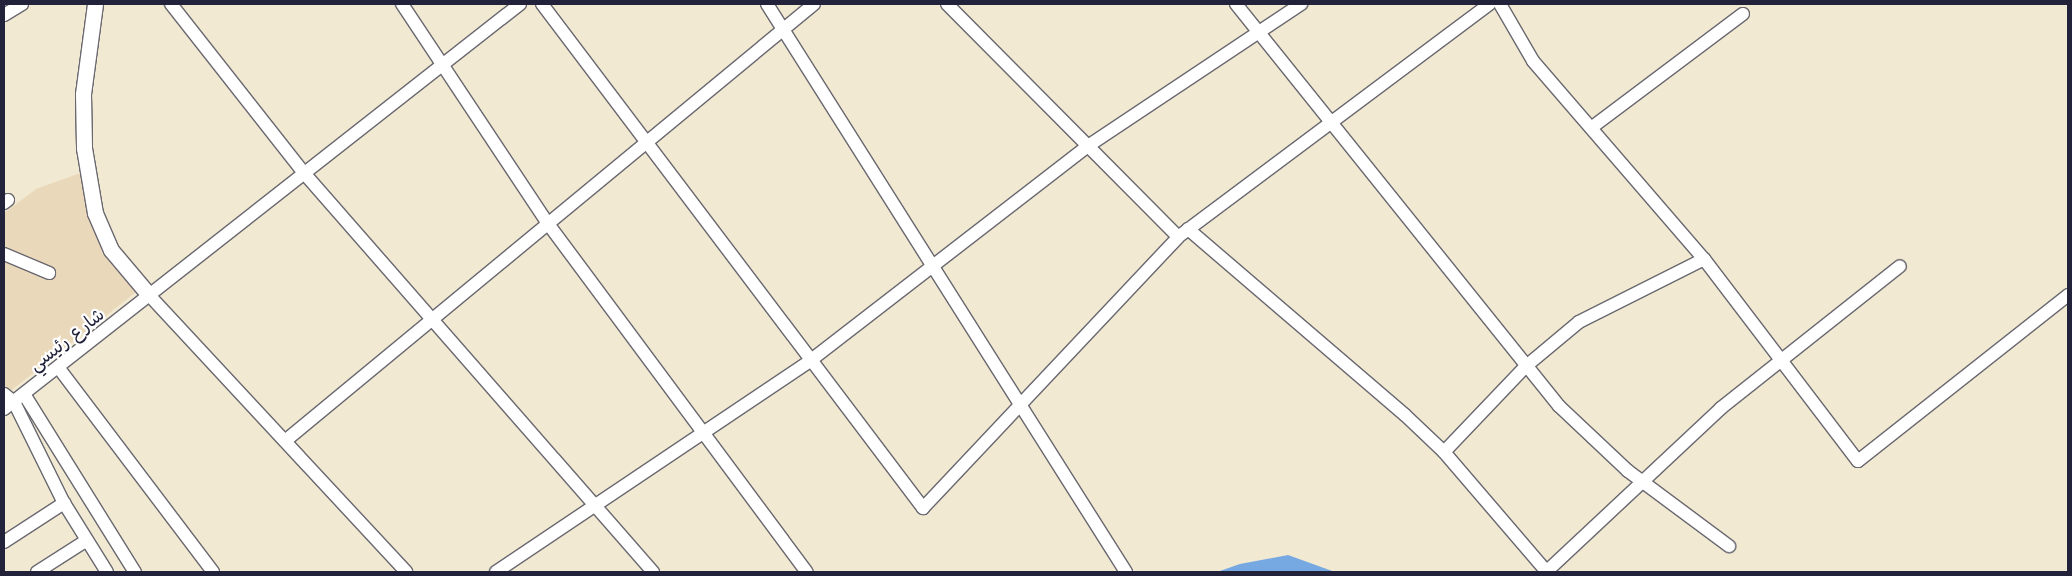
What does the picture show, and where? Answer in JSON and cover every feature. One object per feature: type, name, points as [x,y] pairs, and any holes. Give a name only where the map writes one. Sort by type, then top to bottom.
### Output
[{"type":"street","points":[[4,15],[22,4]]},
{"type":"street","points":[[95,4],[83,94],[84,148],[95,214],[111,250],[149,295],[406,572]]},
{"type":"street","points":[[171,4],[304,173],[652,572]]},
{"type":"street","points":[[402,4],[446,66],[549,225],[702,435],[807,572]]},
{"type":"street","name":"شارع رئيسي","points":[[14,402],[304,173],[446,66],[520,4]]},
{"type":"street","points":[[542,4],[923,508],[1024,405],[1183,233],[1328,122],[1490,4]]},
{"type":"street","points":[[767,4],[784,28],[931,268],[1024,405],[1126,572]]},
{"type":"street","points":[[285,441],[434,320],[814,4]]},
{"type":"street","points":[[946,4],[1085,148],[1183,233],[1444,452],[1547,572],[1644,483],[1721,408],[1900,266]]},
{"type":"street","points":[[1236,4],[1261,33],[1328,122],[1525,367],[1559,406],[1644,483],[1729,546]]},
{"type":"street","points":[[496,572],[597,507],[811,360],[1085,148],[1261,33],[1301,4]]},
{"type":"street","points":[[1500,4],[1533,61],[1704,259],[1782,358],[1858,461],[2068,296]]},
{"type":"street","points":[[1590,128],[1743,14]]},
{"type":"street","points":[[4,254],[49,273]]},
{"type":"street","points":[[1444,452],[1525,367],[1579,322],[1704,259]]},
{"type":"street","points":[[58,367],[213,572]]},
{"type":"street","points":[[4,394],[14,402],[135,572]]},
{"type":"street","points":[[14,402],[64,503],[106,572]]},
{"type":"street","points":[[4,542],[64,503]]},
{"type":"street","points":[[37,572],[87,540]]},
{"type":"shaded area","points":[[86,171],[102,253],[136,292],[4,396],[4,213],[36,189]]},
{"type":"water","points":[[1288,555],[1335,572],[1217,572],[1240,564]]}]
